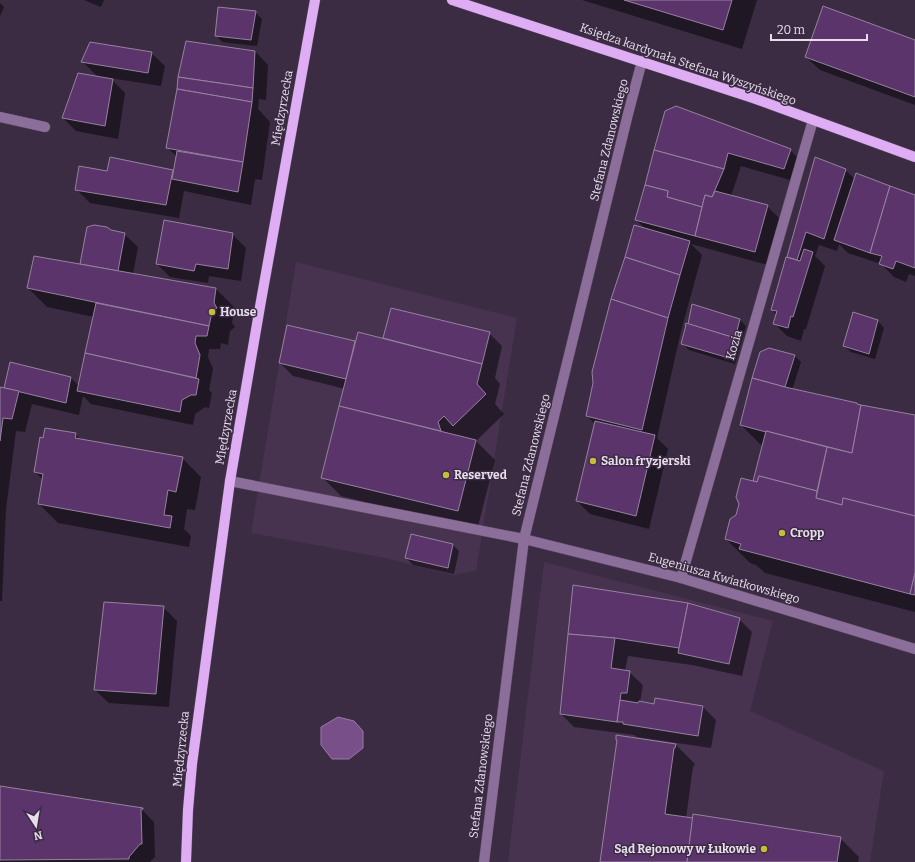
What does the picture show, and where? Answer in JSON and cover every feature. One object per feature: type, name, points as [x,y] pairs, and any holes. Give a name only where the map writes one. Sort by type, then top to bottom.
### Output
[{"type":"main road","name":"Międzyrzecka","points":[[186,862],[192,764],[230,481],[260,301],[315,0]]},
{"type":"main road","name":"Księdza kardynała Stefana Wyszyńskiego","points":[[452,0],[753,98],[915,156]]},
{"type":"street","name":"Stefana Zdanowskiego","points":[[484,862],[524,539],[642,61]]},
{"type":"street","points":[[0,117],[45,127]]},
{"type":"street","name":"Kozia","points":[[681,578],[812,120]]},
{"type":"street","name":"Eugeniusza Kwiatkowskiego","points":[[230,481],[524,539],[681,578],[915,649]]},
{"type":"shaded area","points":[[296,262],[517,318],[476,571],[453,575],[385,558],[251,533]]},
{"type":"shaded area","points":[[544,562],[773,621],[750,711],[884,771],[870,862],[508,862]]},
{"type":"shaded area","points":[[338,717],[354,721],[363,731],[363,748],[349,759],[332,759],[321,745],[321,727]]},
{"type":"building","points":[[624,0],[732,0],[723,30]]},
{"type":"building","points":[[823,6],[915,40],[915,97],[805,57]]},
{"type":"building","points":[[218,7],[256,11],[251,40],[215,36]]},
{"type":"building","points":[[186,41],[255,51],[253,88],[178,77]]},
{"type":"building","points":[[90,42],[152,52],[148,73],[81,62]]},
{"type":"building","points":[[78,73],[113,79],[105,126],[62,118]]},
{"type":"building","points":[[178,77],[253,88],[252,102],[177,89]]},
{"type":"building","points":[[177,89],[252,102],[243,162],[166,148]]},
{"type":"building","points":[[676,106],[791,149],[784,169],[728,153],[724,169],[654,150],[665,111]]},
{"type":"building","points":[[654,150],[724,169],[712,197],[705,195],[702,207],[667,197],[668,191],[645,185]]},
{"type":"building","points":[[177,151],[243,162],[238,192],[172,179]]},
{"type":"building","points":[[110,157],[173,170],[166,205],[75,190],[79,166],[107,171]]},
{"type":"building","points":[[815,157],[846,169],[824,239],[806,232],[797,260],[787,257]]},
{"type":"building","points":[[856,173],[890,186],[870,253],[834,240]]},
{"type":"building","points":[[645,185],[668,191],[667,197],[702,207],[695,236],[635,220]]},
{"type":"building","points":[[890,186],[915,195],[915,268],[896,261],[893,269],[879,264],[882,256],[870,253]]},
{"type":"building","points":[[715,191],[768,205],[755,252],[695,236],[705,195],[712,197]]},
{"type":"building","points":[[164,220],[233,233],[228,269],[196,264],[194,271],[156,264]]},
{"type":"building","points":[[94,225],[107,227],[111,230],[125,233],[118,271],[80,264],[87,227]]},
{"type":"building","points":[[634,225],[690,241],[680,275],[625,257]]},
{"type":"building","points":[[804,249],[813,252],[793,317],[791,316],[788,328],[773,324],[777,311],[771,310],[786,257],[800,261]]},
{"type":"building","points":[[34,256],[216,288],[214,303],[217,308],[212,312],[209,326],[27,288]]},
{"type":"building","points":[[625,257],[680,275],[668,318],[611,299]]},
{"type":"building","points":[[611,299],[668,318],[642,430],[586,416],[593,383],[592,372]]},
{"type":"building","points":[[96,303],[209,326],[207,336],[196,336],[195,343],[200,355],[196,378],[85,353]]},
{"type":"building","points":[[692,304],[740,319],[735,338],[688,324]]},
{"type":"building","points":[[391,308],[490,332],[482,364],[383,338]]},
{"type":"building","points":[[853,312],[878,320],[869,354],[843,346]]},
{"type":"building","points":[[686,323],[735,338],[729,358],[681,344]]},
{"type":"building","points":[[287,325],[355,341],[346,379],[279,363]]},
{"type":"building","points":[[358,332],[482,364],[477,384],[486,394],[453,426],[444,416],[438,422],[441,431],[339,406]]},
{"type":"building","points":[[769,348],[795,355],[785,387],[752,378],[760,352]]},
{"type":"building","points":[[85,353],[199,379],[196,395],[191,395],[182,400],[180,412],[77,391]]},
{"type":"building","points":[[10,362],[71,377],[66,403],[4,388]]},
{"type":"building","points":[[752,378],[861,405],[852,453],[740,425]]},
{"type":"building","points":[[0,387],[19,391],[12,419],[3,418],[0,441]]},
{"type":"building","points":[[861,405],[915,415],[915,516],[843,498],[842,505],[816,498],[827,447],[852,453]]},
{"type":"building","points":[[339,406],[476,440],[458,511],[321,478]]},
{"type":"building","points":[[595,421],[655,435],[636,516],[576,501]]},
{"type":"building","points":[[45,428],[76,433],[75,438],[183,457],[176,492],[168,490],[164,515],[172,516],[170,528],[38,504],[43,474],[34,472],[40,437],[43,438]]},
{"type":"building","points":[[766,431],[827,447],[817,491],[759,476],[757,482],[753,481]]},
{"type":"building","points":[[759,476],[817,491],[816,498],[842,505],[843,498],[915,516],[915,573],[910,594],[739,549],[741,544],[725,539],[730,519],[736,515],[739,504],[736,497],[741,478],[757,482]]},
{"type":"building","points":[[411,534],[453,544],[448,568],[405,558]]},
{"type":"building","points":[[915,573],[915,595],[910,594]]},
{"type":"building","points":[[573,585],[688,603],[679,648],[615,638],[568,634]]},
{"type":"building","points":[[104,602],[164,606],[156,694],[94,690]]},
{"type":"building","points":[[688,603],[740,618],[729,664],[678,653]]},
{"type":"building","points":[[568,634],[615,638],[611,668],[630,671],[627,693],[621,693],[617,722],[560,714]]},
{"type":"building","points":[[655,698],[703,706],[698,736],[617,722],[620,700],[638,703],[639,701],[654,704]]},
{"type":"building","points":[[616,735],[676,744],[674,748],[665,814],[693,818],[687,862],[600,862],[617,740]]},
{"type":"building","points":[[0,786],[143,808],[141,809],[142,844],[140,844],[129,859],[0,860]]},
{"type":"building","name":"Sąd Rejonowy w Łukowie","points":[[693,814],[841,837],[837,862],[687,862]]},
{"type":"place","name":"House","points":[[212,312]]},
{"type":"place","name":"Salon fryzjerski","points":[[593,461]]},
{"type":"place","name":"Reserved","points":[[446,475]]},
{"type":"place","name":"Cropp","points":[[782,533]]},
{"type":"place","name":"Sąd Rejonowy w Łukowie","points":[[764,849]]}]
